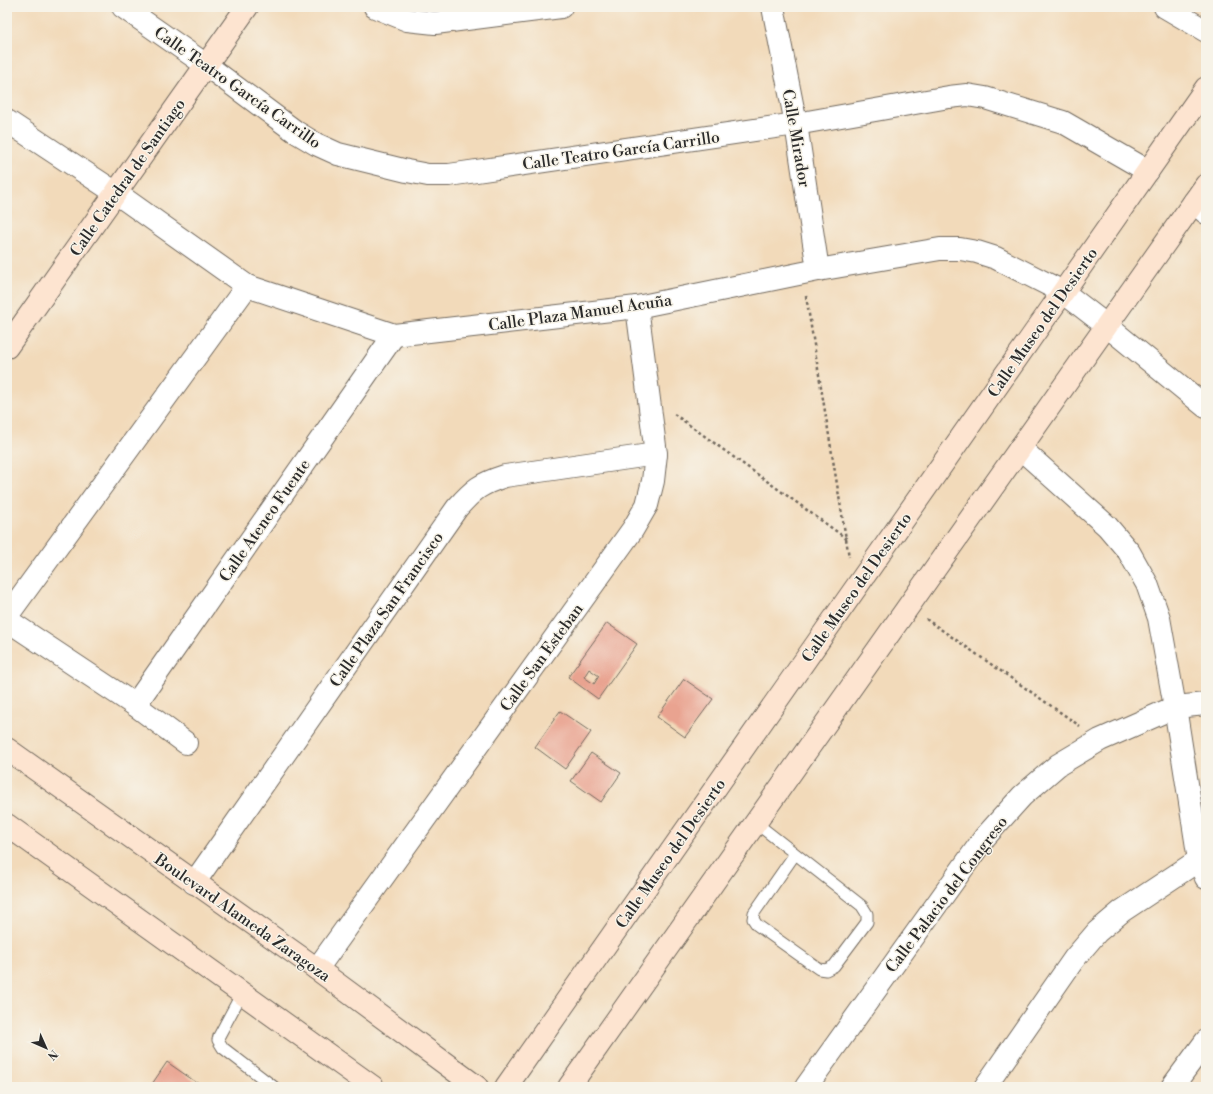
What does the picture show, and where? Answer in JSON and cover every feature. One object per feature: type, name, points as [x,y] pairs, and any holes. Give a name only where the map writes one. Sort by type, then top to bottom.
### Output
[{"type":"street","name":"Calle Teatro García Carrillo","points":[[123,7],[206,65],[296,132],[316,144],[338,154],[407,172],[428,175],[449,175],[796,124],[949,96],[967,95],[985,98],[1063,122],[1148,171]]},
{"type":"street","name":"Calle Catedral de Santiago","points":[[7,347],[247,7]]},
{"type":"street","points":[[375,7],[407,20],[435,23],[561,7]]},
{"type":"street","name":"Calle Mirador","points":[[773,7],[796,124],[810,272]]},
{"type":"street","points":[[1165,7],[1206,31]]},
{"type":"street","name":"Calle Museo del Desierto","points":[[506,1087],[1206,88]]},
{"type":"street","name":"Calle Plaza Manuel Acuña","points":[[7,120],[116,193],[247,286],[394,334],[637,307],[810,272],[940,249],[960,249],[977,252],[996,258],[1063,292],[1206,407]]},
{"type":"street","points":[[569,1087],[1107,326],[1202,200]]},
{"type":"street","points":[[7,616],[247,286]]},
{"type":"street","name":"Calle San Esteban","points":[[317,969],[633,529],[647,505],[653,481],[656,454],[637,307]]},
{"type":"street","name":"Calle Ateneo Fuente","points":[[135,705],[394,334]]},
{"type":"street","points":[[985,1087],[1074,959],[1097,932],[1122,911],[1203,869],[1160,618],[1147,584],[1130,552],[1107,526],[1020,448]]},
{"type":"street","name":"Calle Plaza San Francisco","points":[[194,883],[457,508],[472,492],[487,482],[505,476],[656,454]]},
{"type":"street","points":[[7,620],[135,705],[186,742]]},
{"type":"street","name":"Calle Palacio del Congreso","points":[[806,1087],[985,837],[1022,796],[1058,765],[1100,740],[1175,707],[1206,704]]},
{"type":"street","name":"Boulevard Alameda Zaragoza","points":[[7,748],[194,883],[317,969],[477,1087]]},
{"type":"street","points":[[7,826],[373,1087]]},
{"type":"street","points":[[1172,1087],[1206,1041]]},
{"type":"lane","points":[[756,823],[862,906],[867,914],[867,922],[834,966],[826,970],[819,969],[756,925],[753,919],[754,912],[795,854]]},
{"type":"lane","points":[[242,993],[218,1040],[223,1048],[274,1087]]},
{"type":"path","points":[[810,272],[854,591]]},
{"type":"path","points":[[648,394],[847,539]]},
{"type":"path","points":[[908,606],[1100,740]]},
{"type":"building","points":[[607,623],[637,644],[598,699],[568,677]],"holes":[[[589,669],[599,676],[594,684],[584,677]]]},
{"type":"building","points":[[684,679],[713,699],[685,737],[657,717]]},
{"type":"building","points":[[560,711],[591,732],[565,769],[535,747]]},
{"type":"building","points":[[591,753],[621,773],[601,802],[571,781]]},
{"type":"building","points":[[167,1062],[203,1087],[150,1087]]}]
